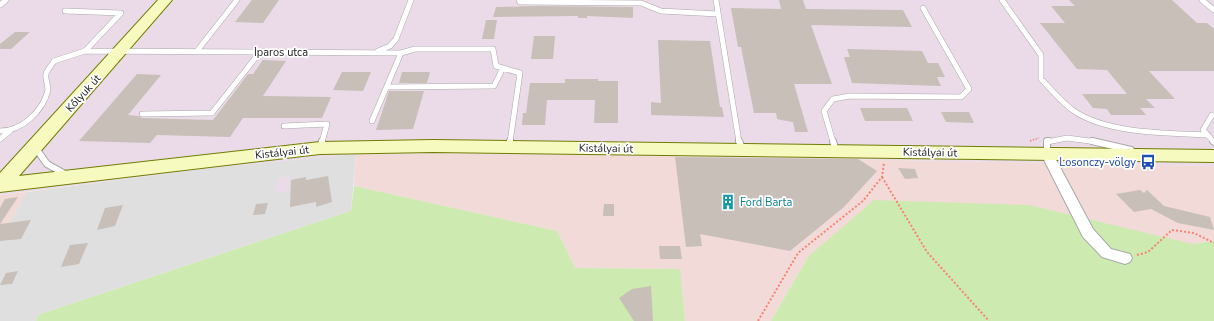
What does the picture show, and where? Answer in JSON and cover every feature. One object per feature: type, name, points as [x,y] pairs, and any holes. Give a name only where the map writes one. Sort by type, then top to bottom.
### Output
[{"type":"main road","name":"Kőlyuk út","points":[[0,185],[165,0]]},
{"type":"main road","name":"Kistályai út","points":[[0,185],[231,157],[320,148],[433,146],[1214,156]]},
{"type":"street","points":[[1047,154],[1088,233],[1107,253],[1124,258]]},
{"type":"lane","points":[[0,5],[6,0]]},
{"type":"lane","points":[[197,51],[237,0]]},
{"type":"lane","name":"Iparos utca","points":[[85,51],[376,52],[390,46],[396,39],[411,0]]},
{"type":"lane","points":[[518,0],[520,2],[641,3],[661,11],[718,14]]},
{"type":"lane","points":[[716,0],[739,140],[743,150]]},
{"type":"lane","points":[[1002,0],[1041,55],[1041,79],[1074,111],[1104,124],[1136,131],[1208,135]]},
{"type":"lane","points":[[1202,0],[1214,10]]},
{"type":"lane","points":[[836,151],[824,111],[833,99],[850,96],[961,97],[969,89],[923,8]]},
{"type":"lane","points":[[0,139],[19,126],[43,105],[48,88],[46,74],[54,61],[85,51],[121,13],[65,11]]},
{"type":"lane","points":[[376,52],[401,53],[415,49],[493,49],[496,66],[520,74],[509,147]]},
{"type":"lane","points":[[142,114],[212,113],[260,52]]},
{"type":"lane","points":[[372,121],[401,53]]},
{"type":"lane","points":[[386,87],[494,86],[503,68]]},
{"type":"lane","points":[[1214,115],[1212,115],[1203,130],[1214,142]]},
{"type":"lane","points":[[284,126],[328,124],[320,148]]},
{"type":"lane","points":[[0,131],[10,131]]},
{"type":"lane","points":[[35,147],[45,164],[53,170],[74,177]]},
{"type":"path","points":[[758,321],[798,253],[863,201],[882,177],[885,152]]},
{"type":"path","points":[[882,177],[927,252],[989,321]]},
{"type":"path","points":[[1124,258],[1148,252],[1172,230],[1185,230],[1200,234],[1214,243]]},
{"type":"shaded area","points":[[0,0],[160,0],[28,147],[6,192],[174,0],[1214,0],[1214,166],[512,153],[356,154],[210,168],[0,195]]},
{"type":"shaded area","points":[[512,153],[1214,166],[1214,241],[1193,244],[808,257],[771,321],[685,321],[679,269],[575,268],[557,231],[354,186],[356,154]]},
{"type":"shaded area","points":[[356,154],[351,211],[38,315],[36,321],[0,321],[0,240],[27,192],[210,168]]},
{"type":"shaded area","points":[[290,176],[288,191],[276,193],[278,178]]},
{"type":"shaded area","points":[[27,192],[0,240],[0,195]]},
{"type":"green space","points":[[354,186],[557,231],[575,268],[680,269],[685,321],[36,321],[38,315],[351,211]]},
{"type":"green space","points":[[874,200],[1029,205],[1193,244],[1214,241],[1214,321],[771,321],[808,257]]},
{"type":"building","points":[[252,0],[279,0],[263,23],[235,22]]},
{"type":"building","points":[[779,0],[803,0],[806,9],[903,10],[912,27],[811,25],[832,84],[794,84],[808,132],[795,132],[793,122],[777,119],[776,113],[754,113],[741,47],[738,47],[731,8],[781,9]]},
{"type":"building","points":[[1069,0],[1172,0],[1197,23],[1207,23],[1214,29],[1214,71],[1149,71],[1175,99],[1146,99],[1155,108],[1140,108],[1146,115],[1111,115],[1107,109],[1093,108],[1082,94],[1127,94],[1107,70],[1077,69],[1040,23],[1065,23],[1051,6],[1075,6]]},
{"type":"building","points":[[496,7],[633,7],[633,18],[587,16],[587,18],[578,18],[578,16],[493,17]]},
{"type":"building","points":[[486,20],[497,20],[494,39],[482,39]]},
{"type":"building","points":[[15,32],[30,32],[11,49],[0,49],[0,44]]},
{"type":"building","points":[[534,36],[555,36],[553,59],[531,59]]},
{"type":"building","points":[[658,40],[710,41],[720,107],[722,107],[724,117],[651,115],[651,102],[661,103]]},
{"type":"building","points":[[847,49],[922,51],[928,63],[938,63],[945,77],[937,77],[941,86],[852,83],[844,57],[850,57]]},
{"type":"building","points":[[263,60],[286,61],[263,96],[331,97],[322,118],[243,118],[230,137],[157,135],[150,143],[79,141],[137,74],[161,75],[128,115],[142,118],[213,120],[248,74],[253,74]]},
{"type":"building","points":[[342,72],[371,72],[363,91],[333,90]]},
{"type":"building","points":[[402,72],[430,72],[427,83],[399,83]]},
{"type":"building","points":[[565,79],[598,79],[598,81],[618,81],[618,123],[594,123],[595,100],[547,100],[545,125],[522,125],[523,113],[526,113],[530,83],[565,83]]},
{"type":"building","points":[[389,91],[424,91],[413,129],[376,130]]},
{"type":"building","points":[[860,108],[907,108],[913,121],[865,121]]},
{"type":"building","points":[[941,112],[969,112],[974,123],[946,122]]},
{"type":"building","points":[[675,157],[858,159],[877,171],[844,207],[790,251],[700,234],[702,246],[686,247]]},
{"type":"building","points":[[898,168],[915,169],[918,178],[905,179]]},
{"type":"building","points":[[328,176],[332,202],[316,207],[316,202],[290,207],[291,180],[306,177],[306,180]]},
{"type":"building","points":[[1140,190],[1144,193],[1147,190],[1164,206],[1210,217],[1214,230],[1178,223],[1151,209],[1134,212],[1116,194]]},
{"type":"building","points":[[18,197],[0,224],[0,208],[5,199]]},
{"type":"building","points":[[268,203],[265,214],[253,215],[256,204]]},
{"type":"building","points":[[604,204],[614,204],[614,216],[603,216]]},
{"type":"building","points":[[123,205],[115,226],[97,230],[105,208]]},
{"type":"building","points":[[31,220],[21,239],[0,241],[0,224]]},
{"type":"building","points":[[88,243],[79,264],[61,267],[70,245]]},
{"type":"building","points":[[659,246],[680,246],[682,259],[660,259]]},
{"type":"building","points":[[18,271],[12,284],[0,285],[6,273]]},
{"type":"building","points":[[651,286],[653,321],[634,321],[619,298],[632,289]]},
{"type":"place","name":"Losonczy-völgy","points":[[1148,162]]},
{"type":"place","name":"Ford Barta","points":[[728,202]]}]
